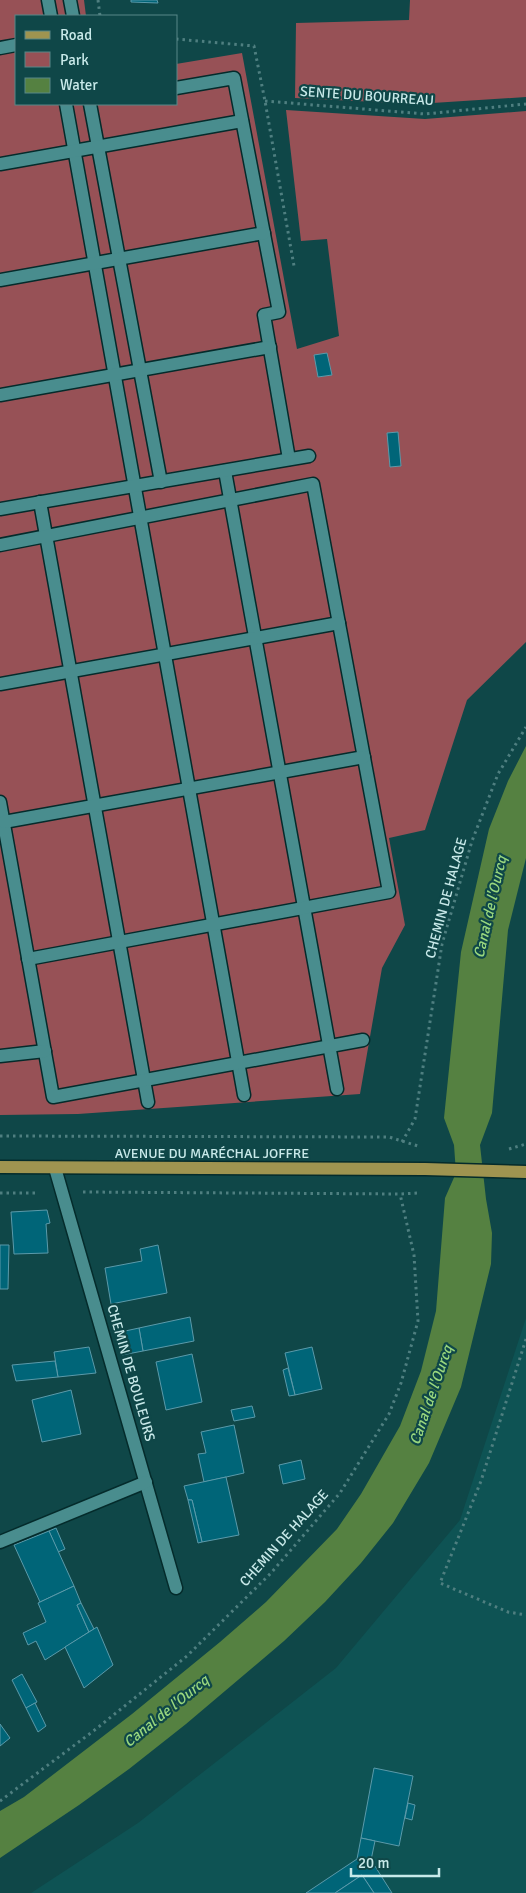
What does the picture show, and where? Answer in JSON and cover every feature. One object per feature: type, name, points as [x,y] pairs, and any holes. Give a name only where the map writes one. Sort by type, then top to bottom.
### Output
[{"type":"main road","name":"AVENUE DU MARÉCHAL JOFFRE","points":[[0,1167],[425,1169],[526,1172]]},
{"type":"street","points":[[48,0],[50,15]]},
{"type":"street","points":[[70,0],[73,15]]},
{"type":"street","points":[[0,48],[15,45]]},
{"type":"street","points":[[178,88],[234,78],[279,312],[264,315],[290,459]]},
{"type":"street","points":[[66,105],[244,1095]]},
{"type":"street","points":[[90,105],[161,482]]},
{"type":"street","points":[[0,164],[242,121]]},
{"type":"street","points":[[0,280],[264,233]]},
{"type":"street","points":[[0,395],[270,347]]},
{"type":"street","points":[[0,509],[309,456]]},
{"type":"street","points":[[226,471],[337,1089]]},
{"type":"street","points":[[0,544],[313,484],[389,892],[28,959]]},
{"type":"street","points":[[40,502],[148,1102]]},
{"type":"street","points":[[0,684],[339,623]]},
{"type":"street","points":[[3,827],[94,806],[364,757]]},
{"type":"street","points":[[0,802],[53,1097],[363,1040]]},
{"type":"street","points":[[0,1056],[45,1051]]},
{"type":"street","name":"CHEMIN DE BOULEURS","points":[[55,1168],[176,1588]]},
{"type":"street","points":[[0,1542],[146,1482]]},
{"type":"path","points":[[98,0],[100,15]]},
{"type":"path","name":"SENTE DU BOURREAU","points":[[265,101],[425,114],[526,104]]},
{"type":"path","name":"CHEMIN DE HALAGE","points":[[402,1142],[415,1119],[442,944],[470,850],[498,774],[526,727]]},
{"type":"path","points":[[0,1136],[389,1137],[423,1147]]},
{"type":"path","points":[[507,1150],[524,1144]]},
{"type":"path","points":[[85,1192],[400,1194],[423,1192]]},
{"type":"path","points":[[0,1193],[43,1193]]},
{"type":"path","name":"CHEMIN DE HALAGE","points":[[0,1802],[96,1729],[187,1656],[271,1573],[340,1493],[389,1414],[401,1383],[418,1321],[414,1255],[400,1194]]},
{"type":"path","points":[[526,1339],[481,1481],[440,1583],[508,1612],[526,1615]]},
{"type":"shaded area","points":[[526,1318],[526,1893],[31,1893],[138,1823],[336,1668],[460,1520]]},
{"type":"green space","points":[[0,0],[84,0],[86,15],[15,15],[15,105],[178,105],[178,64],[242,53],[297,349],[339,336],[327,239],[301,241],[286,110],[425,119],[526,111],[526,642],[467,700],[425,830],[389,838],[405,925],[382,968],[360,1094],[78,1114],[0,1115]]},
{"type":"green space","points":[[410,0],[526,0],[526,97],[417,104],[295,98],[296,23],[409,20]]},
{"type":"water","name":"Canal de l'Ourcq","points":[[526,746],[526,858],[508,930],[492,1113],[480,1145],[492,1233],[491,1264],[461,1387],[429,1463],[393,1523],[361,1563],[325,1602],[284,1641],[186,1724],[129,1769],[0,1858],[0,1811],[24,1797],[132,1714],[266,1602],[337,1529],[361,1494],[400,1426],[421,1371],[436,1311],[445,1198],[456,1173],[454,1145],[444,1118],[461,952],[489,829],[508,781]]},
{"type":"building","points":[[131,0],[157,0],[158,3],[131,2]]},
{"type":"building","points":[[327,353],[332,375],[318,377],[314,355]]},
{"type":"building","points":[[398,432],[401,466],[390,467],[387,433]]},
{"type":"building","points":[[47,1210],[50,1223],[46,1224],[48,1253],[14,1254],[11,1212]]},
{"type":"building","points":[[0,1245],[9,1245],[8,1289],[0,1289]]},
{"type":"building","points":[[158,1245],[167,1293],[111,1304],[105,1268],[142,1261],[140,1249]]},
{"type":"building","points":[[190,1317],[194,1341],[143,1351],[139,1328]]},
{"type":"building","points":[[139,1328],[143,1351],[122,1355],[116,1333]]},
{"type":"building","points":[[89,1347],[96,1373],[58,1377],[54,1352]]},
{"type":"building","points":[[312,1347],[322,1389],[295,1395],[285,1353]]},
{"type":"building","points":[[192,1354],[202,1402],[166,1410],[156,1362]]},
{"type":"building","points":[[55,1361],[58,1377],[16,1381],[12,1365]]},
{"type":"building","points":[[288,1368],[295,1395],[289,1396],[283,1370]]},
{"type":"building","points":[[71,1390],[81,1434],[42,1442],[32,1400]]},
{"type":"building","points":[[252,1406],[255,1417],[234,1421],[231,1410]]},
{"type":"building","points":[[234,1425],[244,1473],[204,1482],[198,1454],[206,1453],[201,1432]]},
{"type":"building","points":[[301,1460],[305,1479],[283,1484],[279,1465]]},
{"type":"building","points":[[226,1477],[239,1535],[202,1542],[192,1500],[188,1500],[184,1486]]},
{"type":"building","points":[[188,1500],[192,1500],[202,1542],[198,1543]]},
{"type":"building","points":[[56,1528],[65,1549],[58,1552],[49,1531]]},
{"type":"building","points":[[49,1531],[74,1586],[40,1602],[14,1545]]},
{"type":"building","points":[[74,1586],[81,1603],[77,1605],[89,1632],[45,1660],[36,1641],[28,1645],[23,1633],[46,1622],[38,1603]]},
{"type":"building","points":[[81,1603],[94,1629],[89,1632],[77,1605]]},
{"type":"building","points":[[97,1627],[113,1665],[84,1688],[65,1647]]},
{"type":"building","points":[[22,1674],[37,1702],[26,1708],[12,1680]]},
{"type":"building","points":[[35,1703],[46,1726],[38,1732],[26,1708]]},
{"type":"building","points":[[0,1724],[10,1738],[0,1746]]},
{"type":"building","points":[[374,1768],[413,1776],[399,1846],[361,1838]]},
{"type":"building","points":[[408,1803],[415,1805],[412,1820],[405,1818]]},
{"type":"building","points":[[361,1838],[375,1841],[371,1860],[392,1893],[374,1893],[362,1875],[335,1893],[306,1893],[357,1859]]},
{"type":"building","points":[[362,1875],[374,1893],[335,1893]]}]
